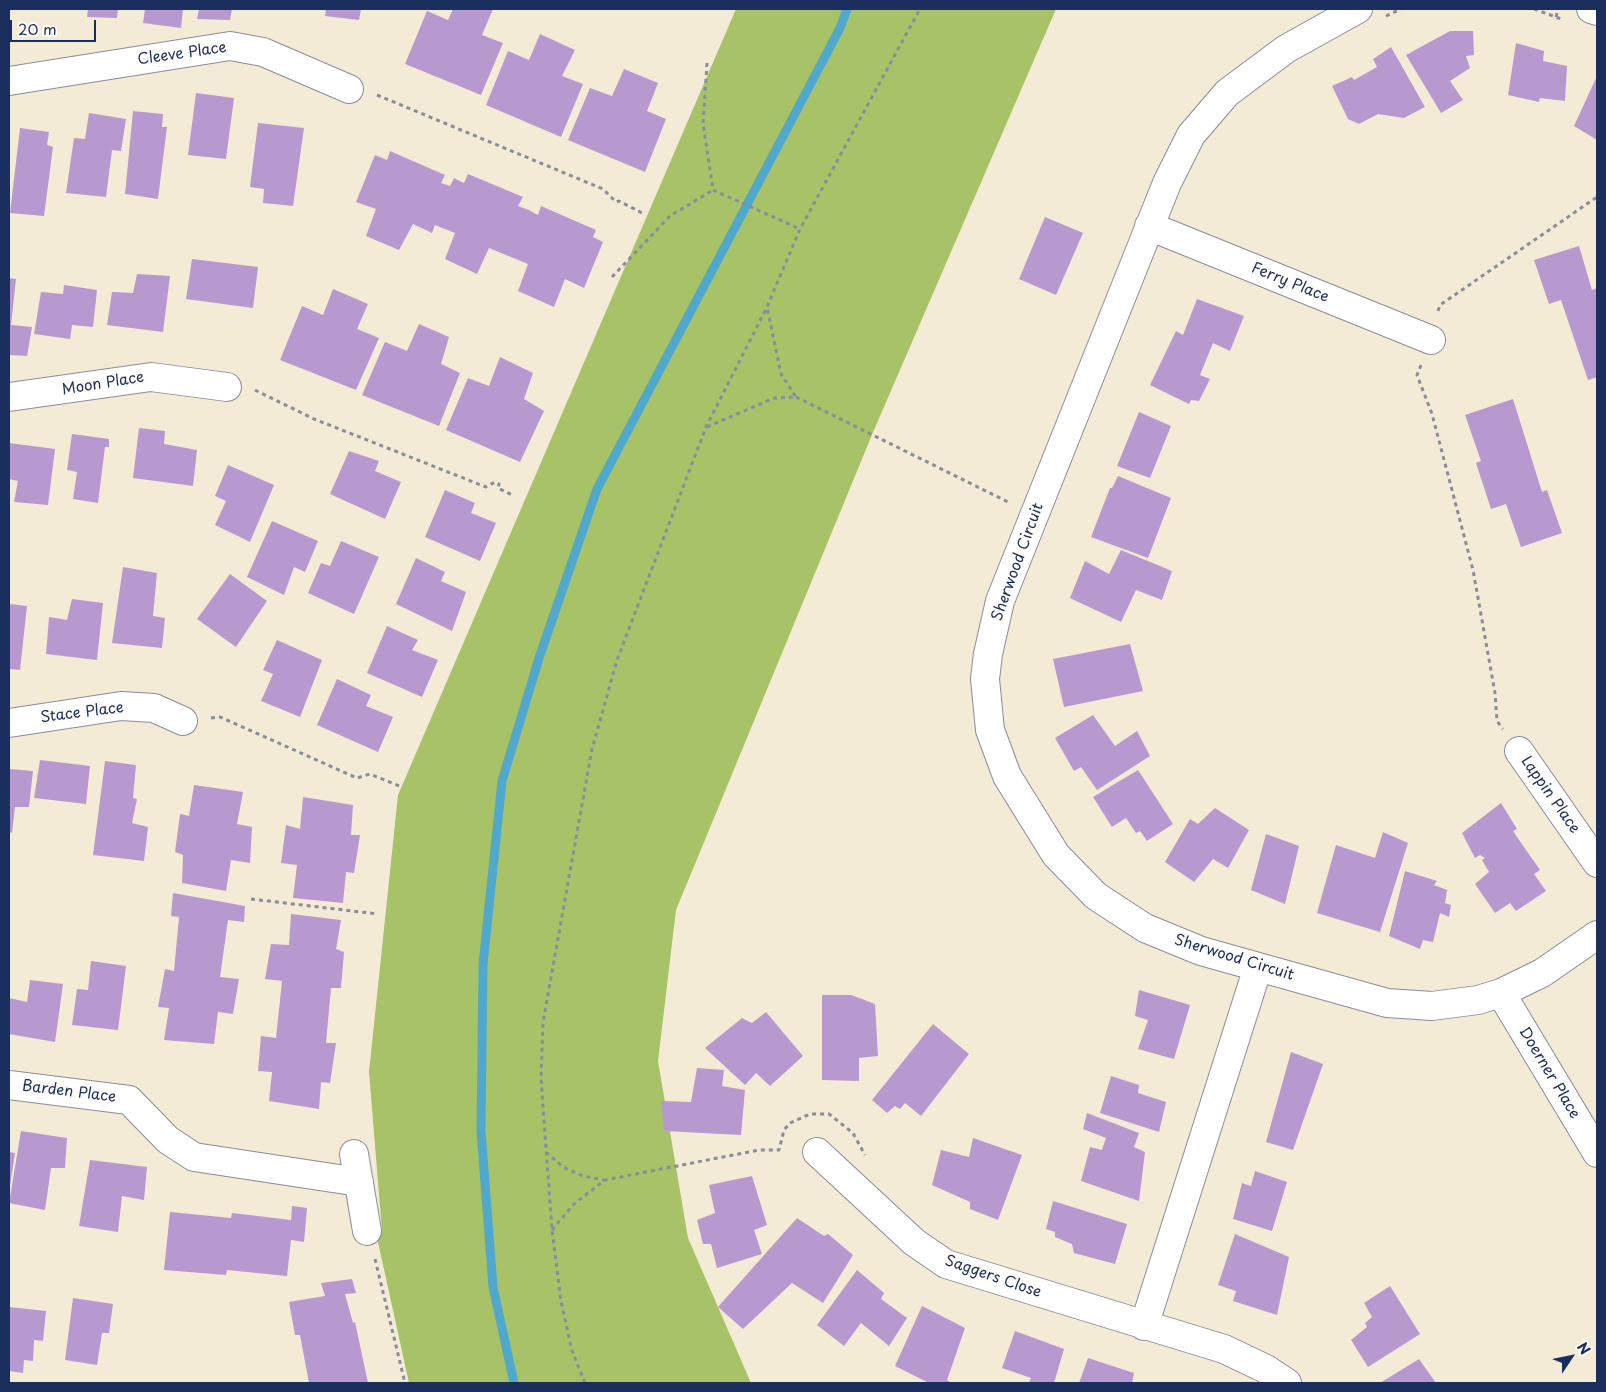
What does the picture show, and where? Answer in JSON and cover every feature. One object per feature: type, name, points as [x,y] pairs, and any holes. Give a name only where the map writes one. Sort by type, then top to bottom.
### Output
[{"type":"street","points":[[1591,9],[1597,11]]},
{"type":"street","name":"Sherwood Circuit","points":[[1345,12],[1271,59],[1227,93],[1191,135],[1167,183],[1000,601],[988,654],[985,679],[990,730],[1007,776],[1056,854],[1096,896],[1145,928],[1200,951],[1387,1003],[1432,1006],[1478,1000],[1501,993],[1542,973],[1597,935]]},
{"type":"street","name":"Cleeve Place","points":[[9,81],[230,46],[263,52],[350,89]]},
{"type":"street","name":"Ferry Place","points":[[1150,226],[1431,340]]},
{"type":"street","name":"Moon Place","points":[[9,396],[151,376],[227,387]]},
{"type":"street","name":"Stace Place","points":[[9,723],[121,706],[154,708],[183,721]]},
{"type":"street","name":"Lappin Place","points":[[1519,751],[1597,863]]},
{"type":"street","points":[[1144,1326],[1258,968]]},
{"type":"street","name":"Doerner Place","points":[[1501,993],[1597,1153]]},
{"type":"street","name":"Barden Place","points":[[9,1085],[129,1100],[168,1140],[194,1157],[359,1182]]},
{"type":"street","name":"Saggers Close","points":[[817,1152],[914,1242],[946,1264],[1224,1349],[1266,1369],[1287,1383]]},
{"type":"street","points":[[354,1154],[367,1232]]},
{"type":"path","points":[[585,1383],[572,1351],[561,1301],[545,1152],[541,1079],[543,1022],[592,749],[617,660],[706,427],[766,307],[800,229],[920,9]]},
{"type":"path","points":[[1556,17],[1558,9]]},
{"type":"path","points":[[707,63],[704,124],[713,190]]},
{"type":"path","points":[[350,89],[386,97],[603,188],[616,202],[619,201],[644,214]]},
{"type":"path","points":[[713,190],[800,229]]},
{"type":"path","points":[[612,277],[670,216],[713,190]]},
{"type":"path","points":[[1519,751],[1497,721],[1495,692],[1473,570],[1432,414],[1417,375],[1431,340],[1440,305],[1597,197]]},
{"type":"path","points":[[766,307],[782,374],[796,397]]},
{"type":"path","points":[[227,387],[260,391],[314,419],[486,487],[495,482],[499,484],[498,488],[514,496]]},
{"type":"path","points":[[706,427],[774,398],[796,397],[1034,515]]},
{"type":"path","points":[[183,721],[220,718],[357,778],[370,774],[402,787]]},
{"type":"path","points":[[251,899],[378,914]]},
{"type":"path","points":[[545,1152],[563,1167],[583,1176],[604,1180]]},
{"type":"path","points":[[367,1232],[405,1383]]},
{"type":"green space","points":[[736,9],[1056,9],[874,430],[676,910],[658,1061],[688,1238],[751,1383],[409,1383],[376,1233],[382,1231],[369,1072],[398,795]]},
{"type":"building","points":[[88,9],[118,9],[117,18],[87,17]]},
{"type":"building","points":[[145,9],[183,9],[181,28],[143,23]]},
{"type":"building","points":[[199,9],[232,9],[230,20],[197,19]]},
{"type":"building","points":[[326,9],[361,9],[359,20],[325,16]]},
{"type":"building","points":[[453,9],[493,9],[482,35],[503,43],[481,95],[405,64],[427,11],[448,20]]},
{"type":"building","points":[[1450,31],[1473,31],[1474,55],[1466,56],[1470,68],[1450,81],[1463,100],[1441,113],[1406,55]]},
{"type":"building","points":[[540,34],[575,50],[562,76],[583,84],[561,137],[486,105],[508,51],[529,60]]},
{"type":"building","points":[[1516,43],[1544,51],[1543,61],[1567,66],[1565,101],[1540,98],[1539,102],[1508,95]]},
{"type":"building","points":[[1391,47],[1425,107],[1404,118],[1378,114],[1359,124],[1348,119],[1332,86],[1352,77],[1354,80],[1377,67],[1373,59]]},
{"type":"building","points":[[624,69],[658,83],[647,111],[666,119],[645,172],[568,140],[590,88],[612,96]]},
{"type":"building","points":[[1597,76],[1597,140],[1574,126]]},
{"type":"building","points":[[196,93],[234,98],[226,159],[188,155]]},
{"type":"building","points":[[133,111],[163,114],[162,127],[167,127],[158,199],[125,194]]},
{"type":"building","points":[[89,113],[126,119],[121,151],[112,150],[106,197],[66,193],[74,138],[85,139]]},
{"type":"building","points":[[258,123],[304,128],[293,206],[263,203],[264,189],[250,187]]},
{"type":"building","points":[[20,128],[49,132],[47,145],[53,147],[44,216],[10,213]]},
{"type":"building","points":[[390,151],[445,175],[441,183],[450,186],[454,178],[464,183],[468,174],[523,197],[518,206],[538,215],[541,206],[596,230],[593,237],[603,242],[584,288],[565,279],[554,307],[518,291],[528,264],[489,248],[477,274],[445,259],[455,233],[435,225],[432,233],[413,224],[399,250],[366,236],[376,209],[356,202],[375,155],[387,160]]},
{"type":"building","points":[[1045,217],[1083,233],[1056,295],[1019,279]]},
{"type":"building","points":[[1579,246],[1592,290],[1597,288],[1597,377],[1588,380],[1561,300],[1549,304],[1534,260]]},
{"type":"building","points":[[192,259],[258,267],[253,308],[186,299]]},
{"type":"building","points":[[137,274],[170,276],[163,332],[107,325],[112,292],[133,293]]},
{"type":"building","points":[[9,278],[16,279],[11,325],[32,327],[27,356],[9,355]]},
{"type":"building","points":[[64,285],[97,290],[93,327],[72,325],[70,339],[34,334],[41,292],[63,294]]},
{"type":"building","points":[[333,289],[368,304],[357,329],[379,338],[356,390],[280,360],[302,306],[323,315]]},
{"type":"building","points":[[1197,299],[1244,316],[1230,351],[1213,343],[1200,375],[1210,379],[1199,401],[1191,400],[1189,404],[1150,385],[1176,331],[1183,335]]},
{"type":"building","points":[[419,324],[449,337],[441,364],[460,373],[439,426],[362,395],[385,342],[407,351]]},
{"type":"building","points":[[500,357],[533,373],[524,399],[544,411],[520,462],[446,430],[468,378],[489,386]]},
{"type":"building","points":[[1513,399],[1542,492],[1547,490],[1562,533],[1521,547],[1506,504],[1491,509],[1476,463],[1481,461],[1465,415]]},
{"type":"building","points":[[1139,412],[1171,426],[1150,478],[1117,466]]},
{"type":"building","points":[[139,428],[165,431],[164,444],[197,450],[193,486],[133,478]]},
{"type":"building","points":[[72,434],[109,439],[109,447],[105,447],[98,503],[73,499],[77,472],[67,470]]},
{"type":"building","points":[[9,443],[55,449],[48,505],[14,502],[18,481],[9,479]]},
{"type":"building","points":[[349,451],[379,461],[375,471],[401,482],[385,519],[330,494]]},
{"type":"building","points":[[228,465],[274,485],[250,542],[215,525],[226,501],[215,496]]},
{"type":"building","points":[[1118,476],[1171,498],[1148,558],[1091,537],[1110,488],[1112,488]]},
{"type":"building","points":[[445,490],[475,503],[471,513],[496,523],[480,561],[425,537]]},
{"type":"building","points":[[272,521],[318,541],[305,572],[294,567],[284,595],[247,577]]},
{"type":"building","points":[[341,541],[379,557],[354,614],[308,593],[321,563],[330,566]]},
{"type":"building","points":[[1121,550],[1172,571],[1162,600],[1136,590],[1121,622],[1070,598],[1085,561],[1109,574]]},
{"type":"building","points":[[416,558],[445,572],[441,581],[466,592],[452,631],[396,604]]},
{"type":"building","points":[[123,567],[157,573],[153,616],[165,618],[162,648],[112,643]]},
{"type":"building","points":[[230,574],[267,601],[236,647],[197,619]]},
{"type":"building","points":[[72,599],[103,603],[97,660],[46,654],[49,617],[67,620]]},
{"type":"building","points":[[9,604],[27,606],[20,670],[9,669]]},
{"type":"building","points":[[387,626],[418,640],[412,650],[438,660],[422,697],[367,673]]},
{"type":"building","points":[[277,640],[322,660],[300,717],[261,701],[273,674],[263,670]]},
{"type":"building","points":[[1130,644],[1143,691],[1064,707],[1053,659]]},
{"type":"building","points":[[337,679],[371,695],[366,706],[393,717],[378,752],[317,725]]},
{"type":"building","points":[[1093,715],[1115,746],[1137,731],[1150,756],[1097,790],[1081,767],[1074,771],[1055,738]]},
{"type":"building","points":[[40,760],[90,766],[86,804],[34,798]]},
{"type":"building","points":[[105,761],[136,765],[133,798],[137,799],[132,823],[148,827],[144,861],[93,855]]},
{"type":"building","points":[[9,769],[33,771],[29,807],[15,807],[12,833],[9,832]]},
{"type":"building","points":[[1138,770],[1173,824],[1147,841],[1140,831],[1136,833],[1126,818],[1112,827],[1093,797]]},
{"type":"building","points":[[194,785],[243,792],[237,824],[252,827],[250,863],[231,860],[226,891],[182,883],[183,855],[175,852],[180,814],[189,816]]},
{"type":"building","points":[[303,797],[353,805],[351,835],[360,835],[354,873],[346,872],[343,903],[293,898],[297,865],[281,863],[286,825],[300,829]]},
{"type":"building","points":[[1501,803],[1517,829],[1513,831],[1540,870],[1534,874],[1546,891],[1516,911],[1510,903],[1495,913],[1475,884],[1489,872],[1482,860],[1485,858],[1480,855],[1475,858],[1462,833]]},
{"type":"building","points":[[1215,808],[1249,830],[1228,868],[1213,859],[1194,882],[1165,862],[1190,819],[1198,824]]},
{"type":"building","points":[[1383,832],[1408,843],[1380,932],[1317,913],[1336,845],[1375,858]]},
{"type":"building","points":[[1266,834],[1299,846],[1285,904],[1251,890]]},
{"type":"building","points":[[1405,871],[1437,881],[1434,885],[1447,890],[1445,903],[1451,905],[1449,917],[1440,913],[1433,942],[1423,940],[1420,949],[1389,936]]},
{"type":"building","points":[[173,893],[245,906],[244,922],[228,920],[220,977],[239,979],[233,1014],[218,1012],[214,1044],[164,1040],[169,1008],[158,1007],[165,969],[174,971],[179,917],[171,916]]},
{"type":"building","points":[[291,914],[341,920],[336,949],[344,952],[341,988],[331,988],[326,1043],[336,1043],[330,1083],[321,1082],[319,1109],[269,1101],[272,1072],[258,1071],[261,1036],[276,1038],[282,981],[265,979],[271,944],[289,945]]},
{"type":"building","points":[[91,961],[126,966],[118,1030],[72,1025],[77,989],[88,990]]},
{"type":"building","points":[[30,980],[63,984],[55,1042],[9,1034],[9,998],[27,1002]]},
{"type":"building","points":[[1139,990],[1190,1005],[1174,1059],[1138,1049],[1148,1020],[1135,1016]]},
{"type":"building","points":[[822,995],[851,995],[875,1004],[878,1056],[859,1058],[859,1081],[822,1080]]},
{"type":"building","points":[[766,1012],[803,1056],[770,1086],[756,1073],[745,1085],[705,1048],[742,1018],[752,1023]]},
{"type":"building","points":[[933,1024],[969,1054],[921,1116],[905,1103],[900,1109],[895,1106],[887,1113],[872,1100]]},
{"type":"building","points":[[1291,1052],[1323,1064],[1293,1150],[1266,1142]]},
{"type":"building","points":[[697,1068],[724,1070],[722,1086],[745,1090],[741,1135],[664,1131],[661,1101],[691,1102]]},
{"type":"building","points":[[1111,1076],[1139,1085],[1138,1093],[1166,1102],[1159,1132],[1100,1113]]},
{"type":"building","points":[[1087,1113],[1139,1133],[1134,1147],[1145,1152],[1139,1201],[1081,1181],[1090,1147],[1102,1150],[1106,1138],[1083,1129]]},
{"type":"building","points":[[21,1131],[67,1138],[65,1168],[51,1168],[45,1210],[9,1203]]},
{"type":"building","points":[[973,1138],[1022,1155],[998,1220],[970,1209],[970,1202],[932,1185],[941,1150],[969,1157]]},
{"type":"building","points":[[9,1152],[15,1153],[10,1186],[9,1186]]},
{"type":"building","points":[[90,1160],[147,1167],[144,1200],[122,1196],[118,1232],[79,1226]]},
{"type":"building","points":[[1255,1171],[1287,1182],[1272,1231],[1233,1219],[1242,1183],[1251,1186]]},
{"type":"building","points":[[752,1176],[767,1225],[754,1230],[762,1254],[717,1268],[711,1244],[703,1244],[697,1220],[715,1213],[709,1185]]},
{"type":"building","points":[[1053,1201],[1127,1224],[1115,1264],[1074,1253],[1072,1244],[1055,1237],[1055,1232],[1046,1229]]},
{"type":"building","points":[[292,1206],[307,1208],[304,1242],[291,1240],[287,1276],[227,1270],[226,1275],[164,1270],[170,1212],[231,1218],[232,1213],[291,1220]]},
{"type":"building","points":[[797,1218],[824,1236],[828,1234],[853,1255],[823,1303],[792,1283],[743,1329],[718,1307]]},
{"type":"building","points":[[1235,1234],[1289,1257],[1277,1315],[1233,1301],[1236,1291],[1218,1285]]},
{"type":"building","points":[[857,1270],[884,1293],[881,1299],[907,1318],[889,1346],[861,1323],[844,1346],[817,1325]]},
{"type":"building","points":[[352,1279],[356,1293],[345,1294],[353,1323],[355,1322],[368,1383],[309,1383],[300,1335],[295,1335],[289,1302],[325,1296],[321,1283]]},
{"type":"building","points":[[1390,1286],[1420,1334],[1368,1367],[1351,1340],[1367,1327],[1365,1323],[1372,1317],[1364,1303]]},
{"type":"building","points":[[73,1298],[113,1304],[109,1333],[102,1333],[97,1365],[65,1360]]},
{"type":"building","points":[[922,1306],[965,1328],[947,1380],[951,1383],[929,1383],[895,1366]]},
{"type":"building","points":[[9,1307],[46,1311],[43,1341],[34,1340],[33,1361],[24,1360],[23,1373],[9,1371]]},
{"type":"building","points":[[1015,1331],[1064,1349],[1054,1383],[1029,1383],[1031,1378],[1002,1368]]},
{"type":"building","points":[[1088,1358],[1134,1373],[1132,1383],[1079,1383]]},
{"type":"building","points":[[1419,1359],[1436,1383],[1380,1383]]},
{"type":"waterway","points":[[514,1383],[493,1287],[481,1131],[483,964],[502,781],[539,658],[597,489],[840,28],[847,9]]}]
